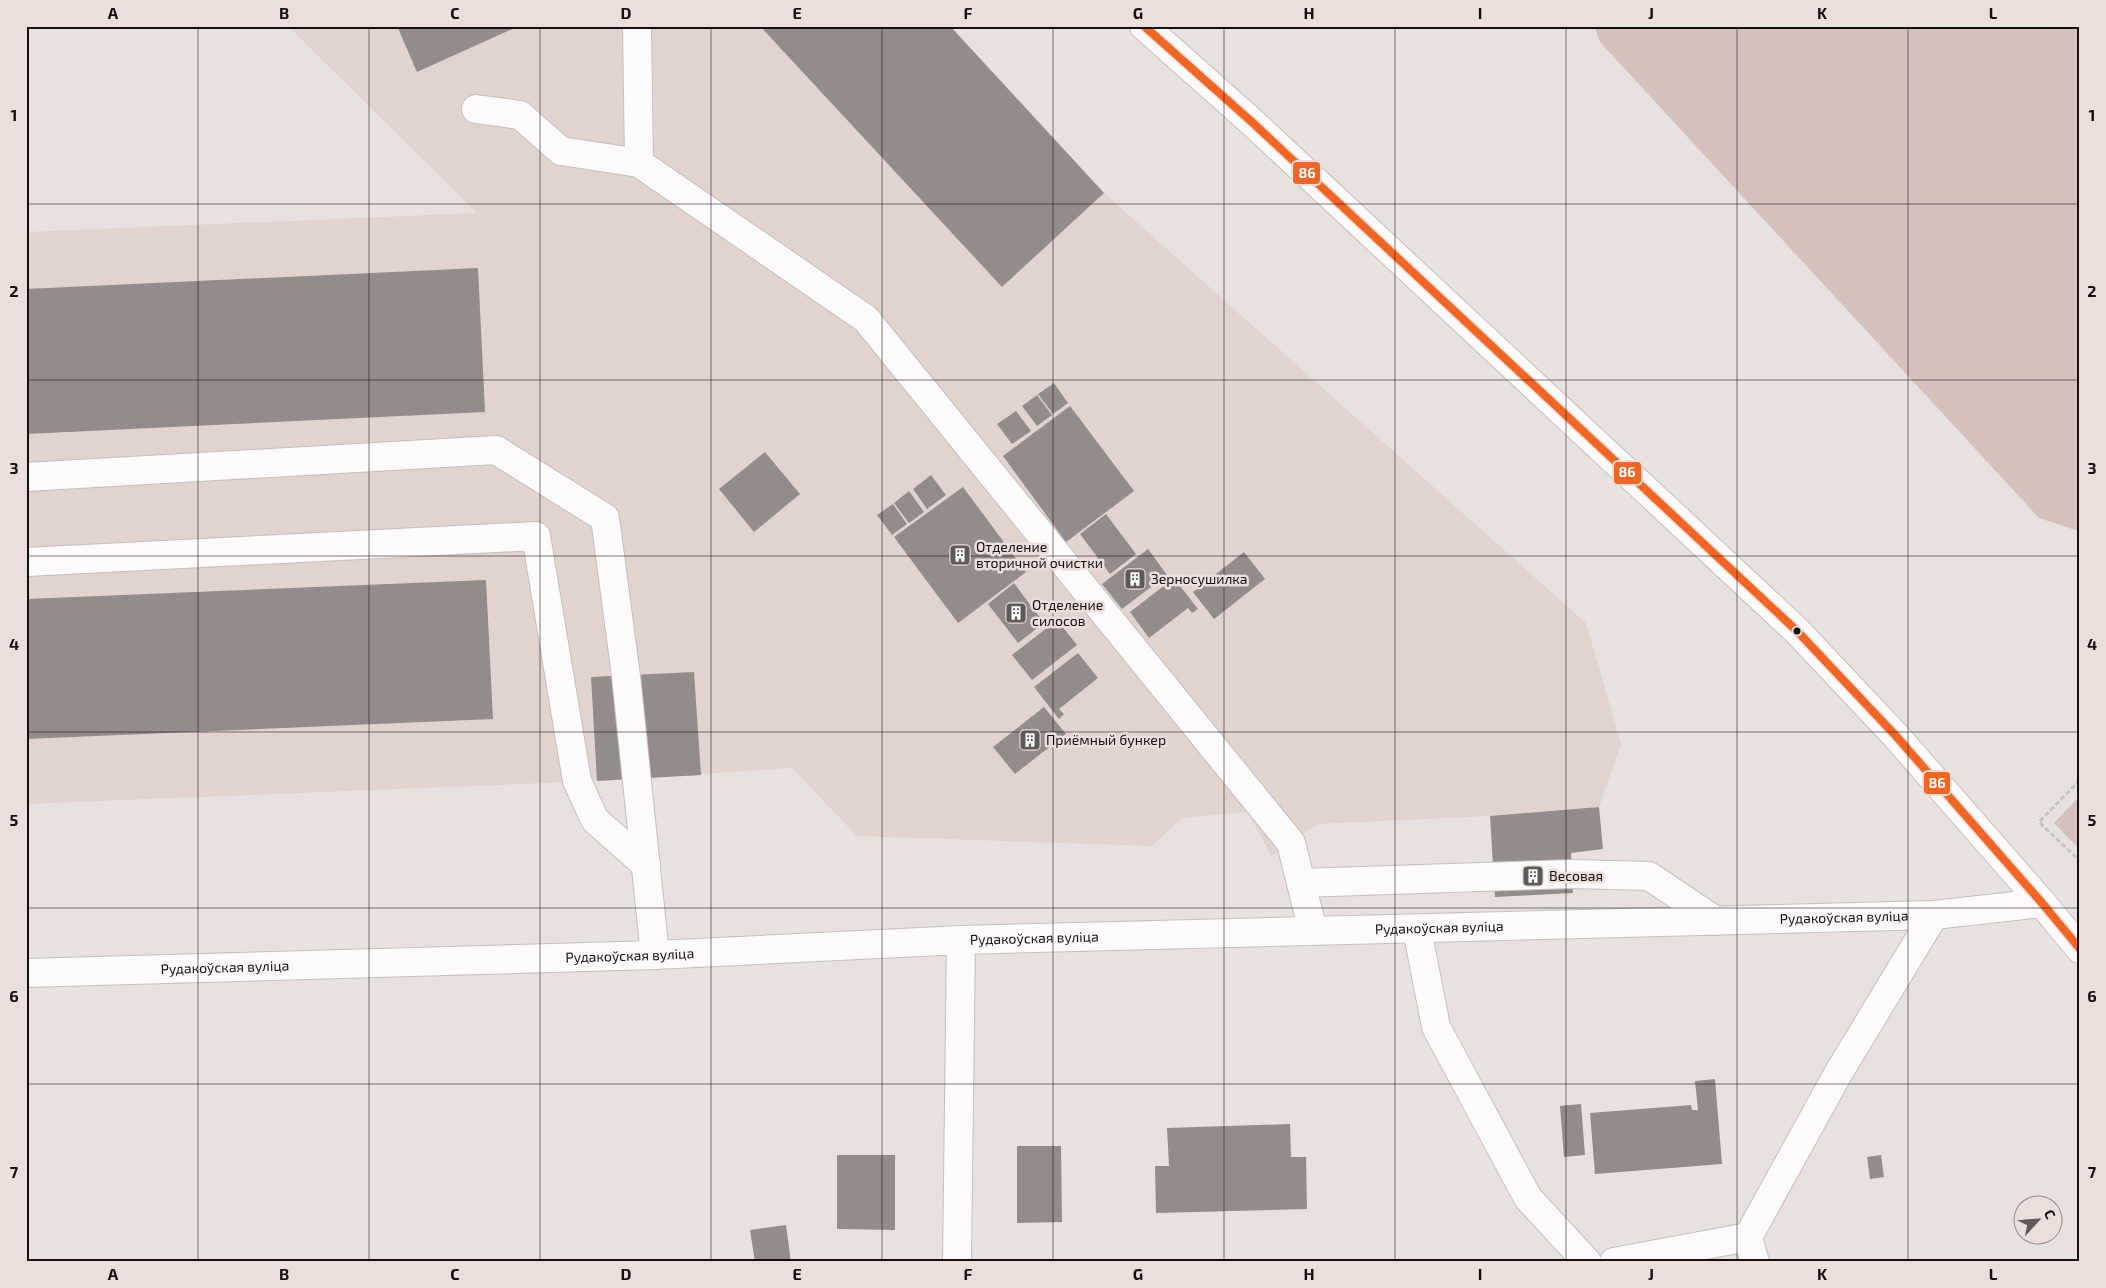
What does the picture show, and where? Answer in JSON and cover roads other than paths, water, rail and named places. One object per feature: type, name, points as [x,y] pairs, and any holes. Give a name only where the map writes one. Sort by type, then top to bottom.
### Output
[{"type":"street","points":[[638,26],[639,163]]},
{"type":"street","points":[[1144,26],[1331,196],[1796,632],[1896,736],[2042,903],[2080,950]]},
{"type":"street","points":[[476,109],[520,114],[561,151],[639,163],[866,319],[1291,842],[1313,931]]},
{"type":"street","points":[[26,477],[496,450],[605,518],[626,676],[655,955]]},
{"type":"street","points":[[26,562],[536,536],[577,782],[595,820],[646,865]]},
{"type":"street","points":[[1302,883],[1572,874],[1649,876],[1716,921]]},
{"type":"street","name":"Рудакоўская вуліца","points":[[26,973],[655,955],[961,940],[1934,916],[2042,903]]},
{"type":"street","points":[[1614,1262],[1751,1249],[1839,1072],[1934,916]]},
{"type":"street","points":[[1416,928],[1436,1027],[1528,1198],[1587,1262]]},
{"type":"street","points":[[957,1262],[961,940]]},
{"type":"place","name":"Отделение вторичной очистки","points":[[960,555]]},
{"type":"place","name":"Зерносушилка","points":[[1135,579]]},
{"type":"place","name":"Отделение силосов","points":[[1016,613]]},
{"type":"place","name":"Приёмный бункер","points":[[1030,740]]},
{"type":"place","name":"Весовая","points":[[1533,876]]}]
